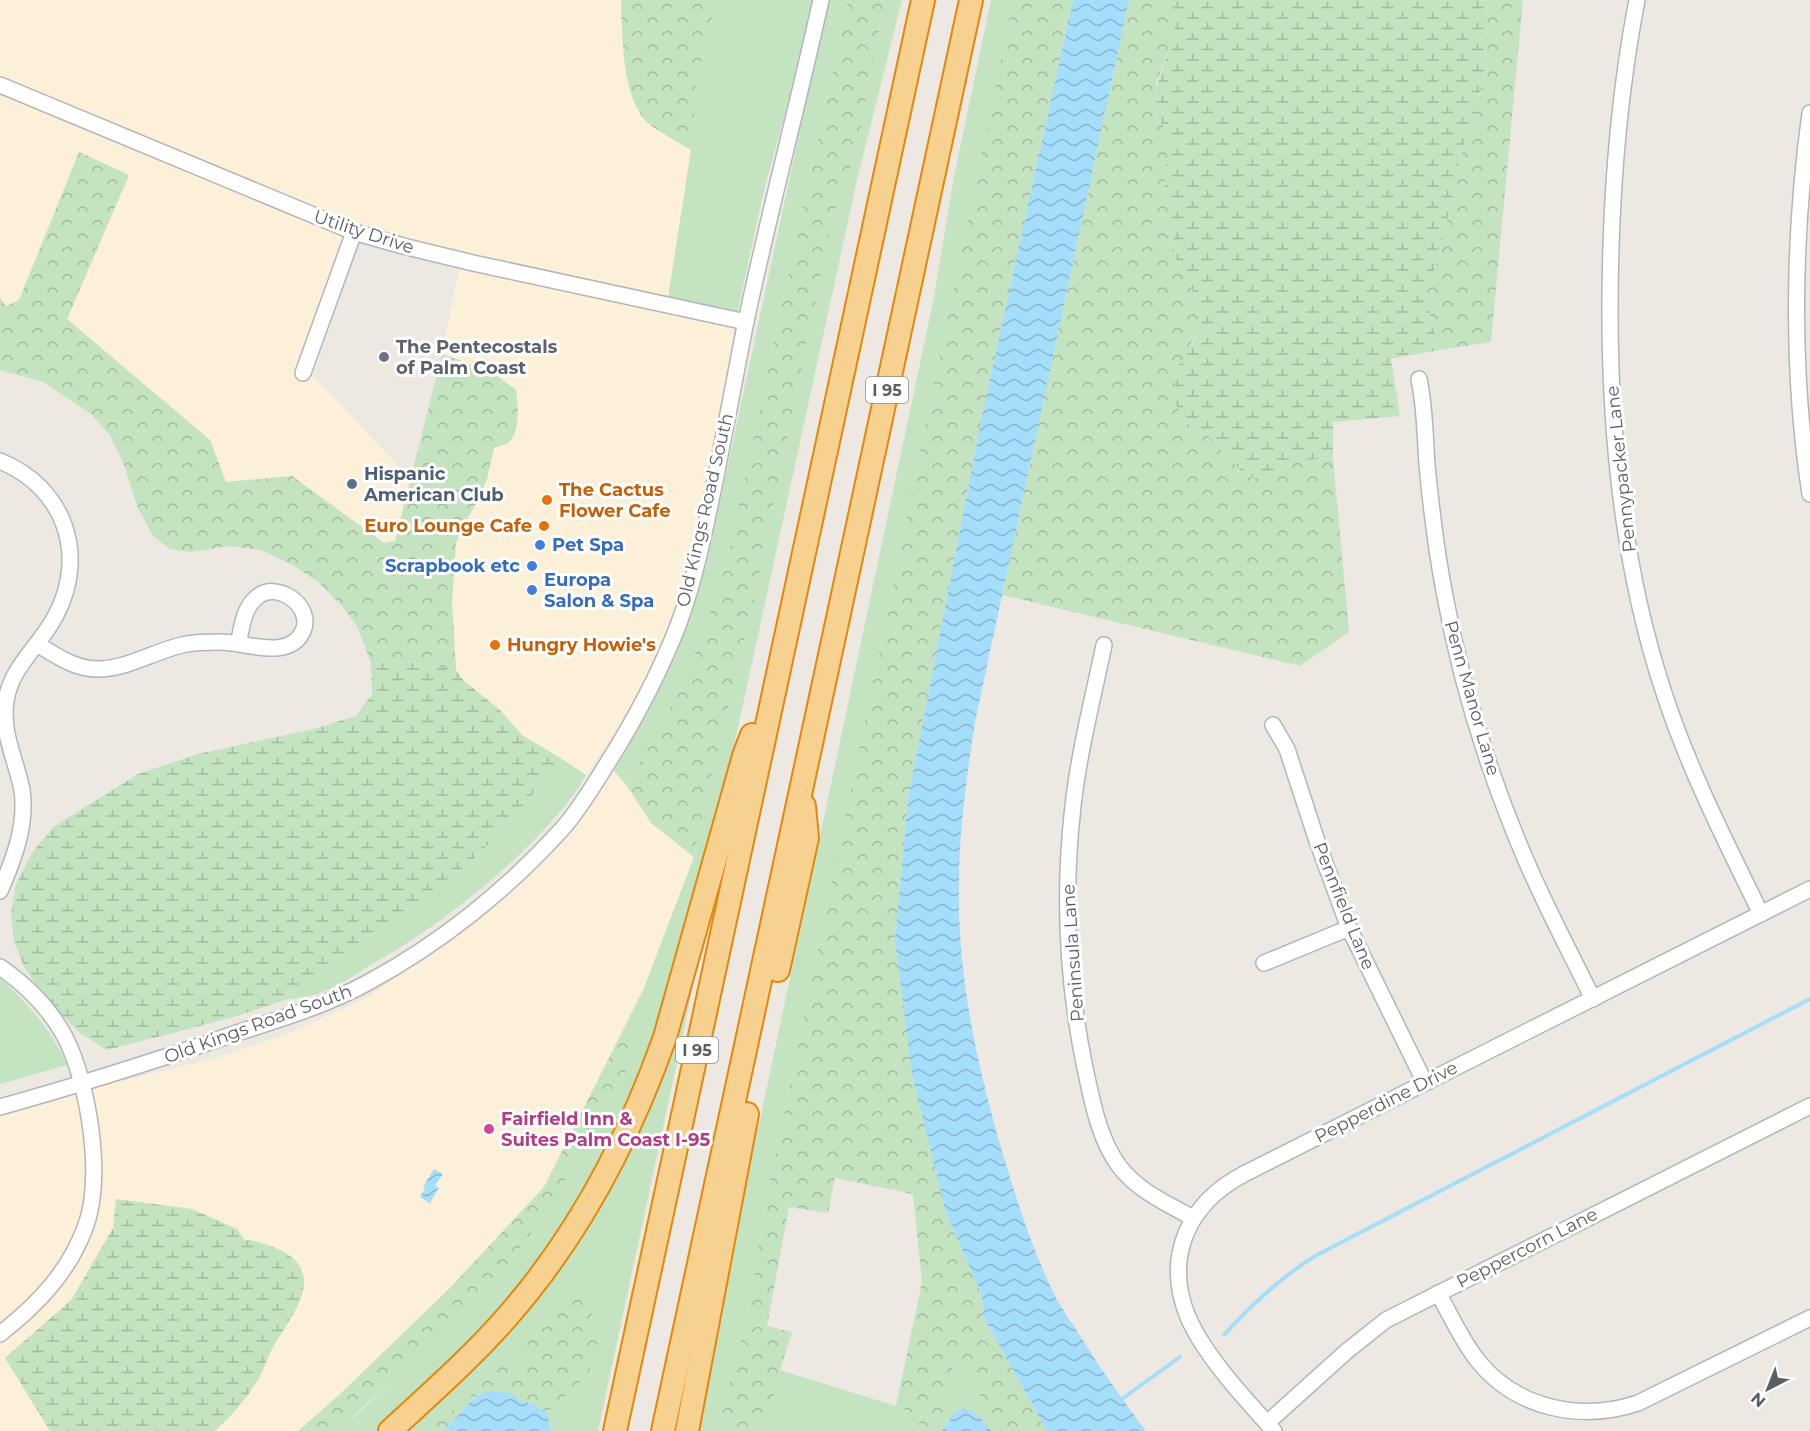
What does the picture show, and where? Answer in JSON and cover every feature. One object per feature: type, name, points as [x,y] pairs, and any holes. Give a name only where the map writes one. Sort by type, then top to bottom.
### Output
[{"type":"highway","name":"I 95","points":[[615,1431],[923,0]]},
{"type":"highway","name":"I 95","points":[[663,1431],[971,0]]},
{"type":"highway","points":[[390,1431],[472,1354],[532,1286],[581,1217],[622,1143],[651,1077],[665,1037],[744,756],[778,669]]},
{"type":"highway","points":[[687,1431],[742,1139],[807,838],[802,781]]},
{"type":"street","name":"Old Kings Road South","points":[[0,1107],[82,1085],[305,1011],[370,982],[428,947],[479,907],[532,860],[565,826],[583,802],[622,740],[655,679],[679,622],[708,513],[746,322],[820,0]]},
{"type":"street","name":"Pennypacker Lane","points":[[1637,0],[1628,48],[1616,144],[1610,244],[1611,390],[1623,515],[1635,586],[1664,693],[1706,801],[1761,914]]},
{"type":"street","name":"Utility Drive","points":[[0,85],[354,232],[473,263],[746,322]]},
{"type":"street","points":[[1810,113],[1802,181],[1798,293],[1802,411],[1810,494]]},
{"type":"street","points":[[303,373],[354,232]]},
{"type":"street","name":"Penn Manor Lane","points":[[1419,379],[1439,560],[1449,617],[1472,709],[1497,788],[1522,852],[1593,999]]},
{"type":"street","points":[[0,461],[37,483],[59,513],[69,540],[70,569],[63,600],[56,616],[16,672],[9,686],[6,701],[6,763],[22,789],[22,815],[14,855],[0,891]]},
{"type":"street","points":[[37,644],[73,665],[100,669],[129,663],[187,644],[221,642],[278,649],[291,644],[301,635],[306,624],[304,612],[294,600],[282,593],[267,591],[256,597],[246,610],[238,644]]},
{"type":"street","name":"Peninsula Lane","points":[[1104,645],[1077,778],[1070,834],[1067,913],[1076,1017],[1095,1110],[1111,1152],[1125,1173],[1139,1186],[1193,1218]]},
{"type":"street","name":"Pennfield Lane","points":[[1273,725],[1287,749],[1349,928],[1425,1083]]},
{"type":"street","name":"Pepperdine Drive","points":[[1270,1427],[1219,1366],[1195,1330],[1182,1296],[1180,1264],[1183,1242],[1193,1218],[1207,1200],[1227,1183],[1810,890]]},
{"type":"street","points":[[1264,963],[1349,928]]},
{"type":"street","points":[[0,967],[28,990],[53,1019],[70,1050],[82,1085],[92,1136],[94,1165],[93,1193],[85,1227],[71,1258],[55,1283],[34,1305],[0,1334]]},
{"type":"street","name":"Peppercorn Lane","points":[[1270,1427],[1347,1351],[1375,1328],[1401,1311],[1810,1106]]},
{"type":"street","points":[[1438,1293],[1470,1350],[1500,1382],[1531,1400],[1578,1413],[1614,1410],[1638,1403],[1810,1318]]},
{"type":"shaded area","points":[[0,0],[621,0],[625,58],[632,97],[644,120],[691,150],[666,311],[734,328],[712,454],[695,537],[680,592],[662,645],[633,705],[586,775],[522,735],[499,709],[464,681],[456,670],[452,602],[456,544],[487,479],[494,448],[508,443],[491,371],[442,354],[460,264],[359,241],[313,376],[411,479],[395,541],[384,543],[292,476],[226,482],[210,440],[67,319],[129,176],[79,153],[19,300],[6,307],[0,298]]},
{"type":"shaded area","points":[[614,771],[627,786],[651,823],[694,857],[644,988],[544,1187],[451,1287],[339,1395],[298,1431],[0,1431],[0,1114],[220,1057],[295,1031],[368,997],[447,941],[590,805]]},
{"type":"green space","points":[[621,0],[717,0],[691,104],[696,118],[691,150],[648,123],[637,108],[627,78]]},
{"type":"green space","points":[[717,0],[813,0],[800,60],[765,186],[734,328],[666,311],[696,118],[691,104]]},
{"type":"green space","points":[[828,0],[848,0],[726,565],[706,626],[681,688],[627,786],[614,771],[645,717],[681,642],[710,548]]},
{"type":"green space","points":[[848,0],[885,0],[856,151],[833,216],[753,605],[694,857],[651,823],[627,786],[681,688],[706,626],[726,565]]},
{"type":"green space","points":[[885,0],[902,0],[857,180],[723,796],[650,1056],[598,1172],[525,1282],[461,1353],[377,1431],[338,1431],[440,1332],[561,1188],[602,1111],[631,1065],[633,1038],[624,1028],[644,988],[694,857],[753,605],[833,216],[856,151]]},
{"type":"green space","points":[[991,0],[1013,0],[764,1211],[748,1316],[718,1431],[695,1431],[748,1168],[934,297],[954,177]]},
{"type":"green space","points":[[1013,0],[1073,0],[983,411],[908,799],[895,940],[946,1213],[982,1295],[983,1316],[1047,1431],[992,1431],[976,1383],[966,1367],[959,1363],[953,1366],[946,1408],[938,1419],[934,1431],[917,1431],[921,1416],[896,1406],[922,1282],[913,1194],[835,1178],[828,1213],[789,1207],[767,1326],[792,1332],[765,1431],[718,1431],[748,1316],[764,1211]]},
{"type":"green space","points":[[1129,0],[1174,0],[1176,23],[1169,51],[1156,83],[1154,113],[1164,127],[1168,140],[1165,187],[1173,228],[1174,255],[1198,301],[1201,318],[1199,332],[1191,343],[1185,422],[1210,437],[1241,471],[1253,478],[1267,477],[1285,465],[1303,460],[1333,458],[1349,632],[1300,666],[1002,595]]},
{"type":"green space","points":[[1174,0],[1487,0],[1486,66],[1475,114],[1460,160],[1439,257],[1427,291],[1431,322],[1440,350],[1391,359],[1400,416],[1333,422],[1333,458],[1303,460],[1285,465],[1267,477],[1254,478],[1241,471],[1210,437],[1185,422],[1176,405],[1175,383],[1179,365],[1199,332],[1201,318],[1198,301],[1174,255],[1173,228],[1165,187],[1168,140],[1164,127],[1154,113],[1152,99],[1176,23]]},
{"type":"green space","points":[[1487,0],[1523,0],[1491,342],[1440,350],[1431,322],[1427,291],[1439,257],[1460,160],[1475,114],[1486,66]]},
{"type":"green space","points":[[79,152],[129,175],[67,319],[210,440],[226,482],[292,476],[384,543],[395,541],[442,354],[491,371],[516,390],[518,418],[515,432],[508,443],[494,448],[487,479],[456,543],[452,602],[456,670],[407,661],[371,663],[357,626],[342,606],[318,582],[291,564],[261,550],[229,546],[191,552],[170,549],[153,536],[137,506],[124,465],[110,435],[91,414],[43,382],[0,370],[0,298],[6,306],[19,300]]},
{"type":"green space","points":[[407,661],[456,670],[464,681],[499,709],[522,735],[562,759],[502,831],[471,862],[285,1000],[234,1017],[107,1050],[80,1033],[37,986],[24,967],[14,942],[11,912],[16,884],[32,853],[53,827],[138,774],[198,754],[314,729],[356,716],[372,694],[371,663]]},
{"type":"green space","points":[[562,759],[586,775],[565,806],[548,825],[486,884],[430,928],[343,982],[317,994],[285,1000],[471,862],[502,831]]},
{"type":"green space","points":[[692,967],[695,973],[690,1001],[598,1431],[551,1431],[547,1413],[588,1375],[593,1360],[563,1293],[527,1337],[527,1365],[522,1370],[494,1362],[462,1381],[473,1399],[457,1416],[452,1404],[410,1431],[396,1431],[546,1276]]},
{"type":"green space","points":[[0,978],[38,1018],[54,1040],[67,1065],[0,1084]]},
{"type":"green space","points":[[624,1028],[633,1038],[636,1050],[631,1065],[602,1111],[561,1188],[538,1224],[492,1285],[338,1431],[298,1431],[339,1395],[451,1287],[544,1187]]},
{"type":"green space","points":[[116,1199],[192,1209],[237,1229],[245,1240],[265,1244],[284,1252],[297,1262],[303,1274],[304,1286],[300,1299],[259,1377],[241,1404],[215,1431],[50,1431],[5,1358],[71,1300],[113,1228]]},
{"type":"green space","points":[[580,1290],[595,1320],[598,1340],[588,1375],[547,1413],[525,1402],[486,1391],[473,1399],[461,1381],[494,1362],[522,1370],[527,1365],[527,1337],[563,1293]]},
{"type":"green space","points":[[959,1363],[971,1374],[991,1430],[978,1415],[955,1412],[942,1431],[934,1431],[938,1419],[946,1408],[953,1366]]},
{"type":"green space","points":[[780,1370],[921,1416],[917,1431],[765,1431]]},
{"type":"green space","points":[[452,1404],[457,1416],[444,1431],[410,1431]]},
{"type":"water","points":[[1073,0],[1129,0],[975,722],[962,823],[959,918],[970,1019],[984,1086],[1026,1227],[1057,1300],[1103,1371],[1146,1431],[1047,1431],[983,1316],[982,1295],[946,1213],[912,1073],[895,940],[908,799],[983,411]]},
{"type":"water","points":[[434,1169],[443,1174],[435,1185],[439,1188],[431,1204],[420,1197]]},
{"type":"water","points":[[486,1391],[511,1393],[518,1399],[536,1406],[547,1413],[551,1431],[444,1431],[473,1399]]},
{"type":"water","points":[[965,1408],[978,1415],[992,1431],[942,1431],[955,1412]]},
{"type":"waterway","points":[[1224,1335],[1266,1292],[1315,1256],[1810,999]]},
{"type":"waterway","points":[[1122,1399],[1180,1357]]},
{"type":"place","name":"The Pentecostals of Palm Coast","points":[[384,357]]},
{"type":"place","name":"Hispanic American Club","points":[[352,484]]},
{"type":"place","name":"The Cactus Flower Cafe","points":[[547,500]]},
{"type":"place","name":"Euro Lounge Cafe","points":[[544,526]]},
{"type":"place","name":"Pet Spa","points":[[540,545]]},
{"type":"place","name":"Scrapbook etc","points":[[532,566]]},
{"type":"place","name":"Europa Salon & Spa","points":[[532,590]]},
{"type":"place","name":"Hungry Howie's","points":[[495,645]]},
{"type":"place","name":"Fairfield Inn & Suites Palm Coast I-95","points":[[489,1129]]}]
